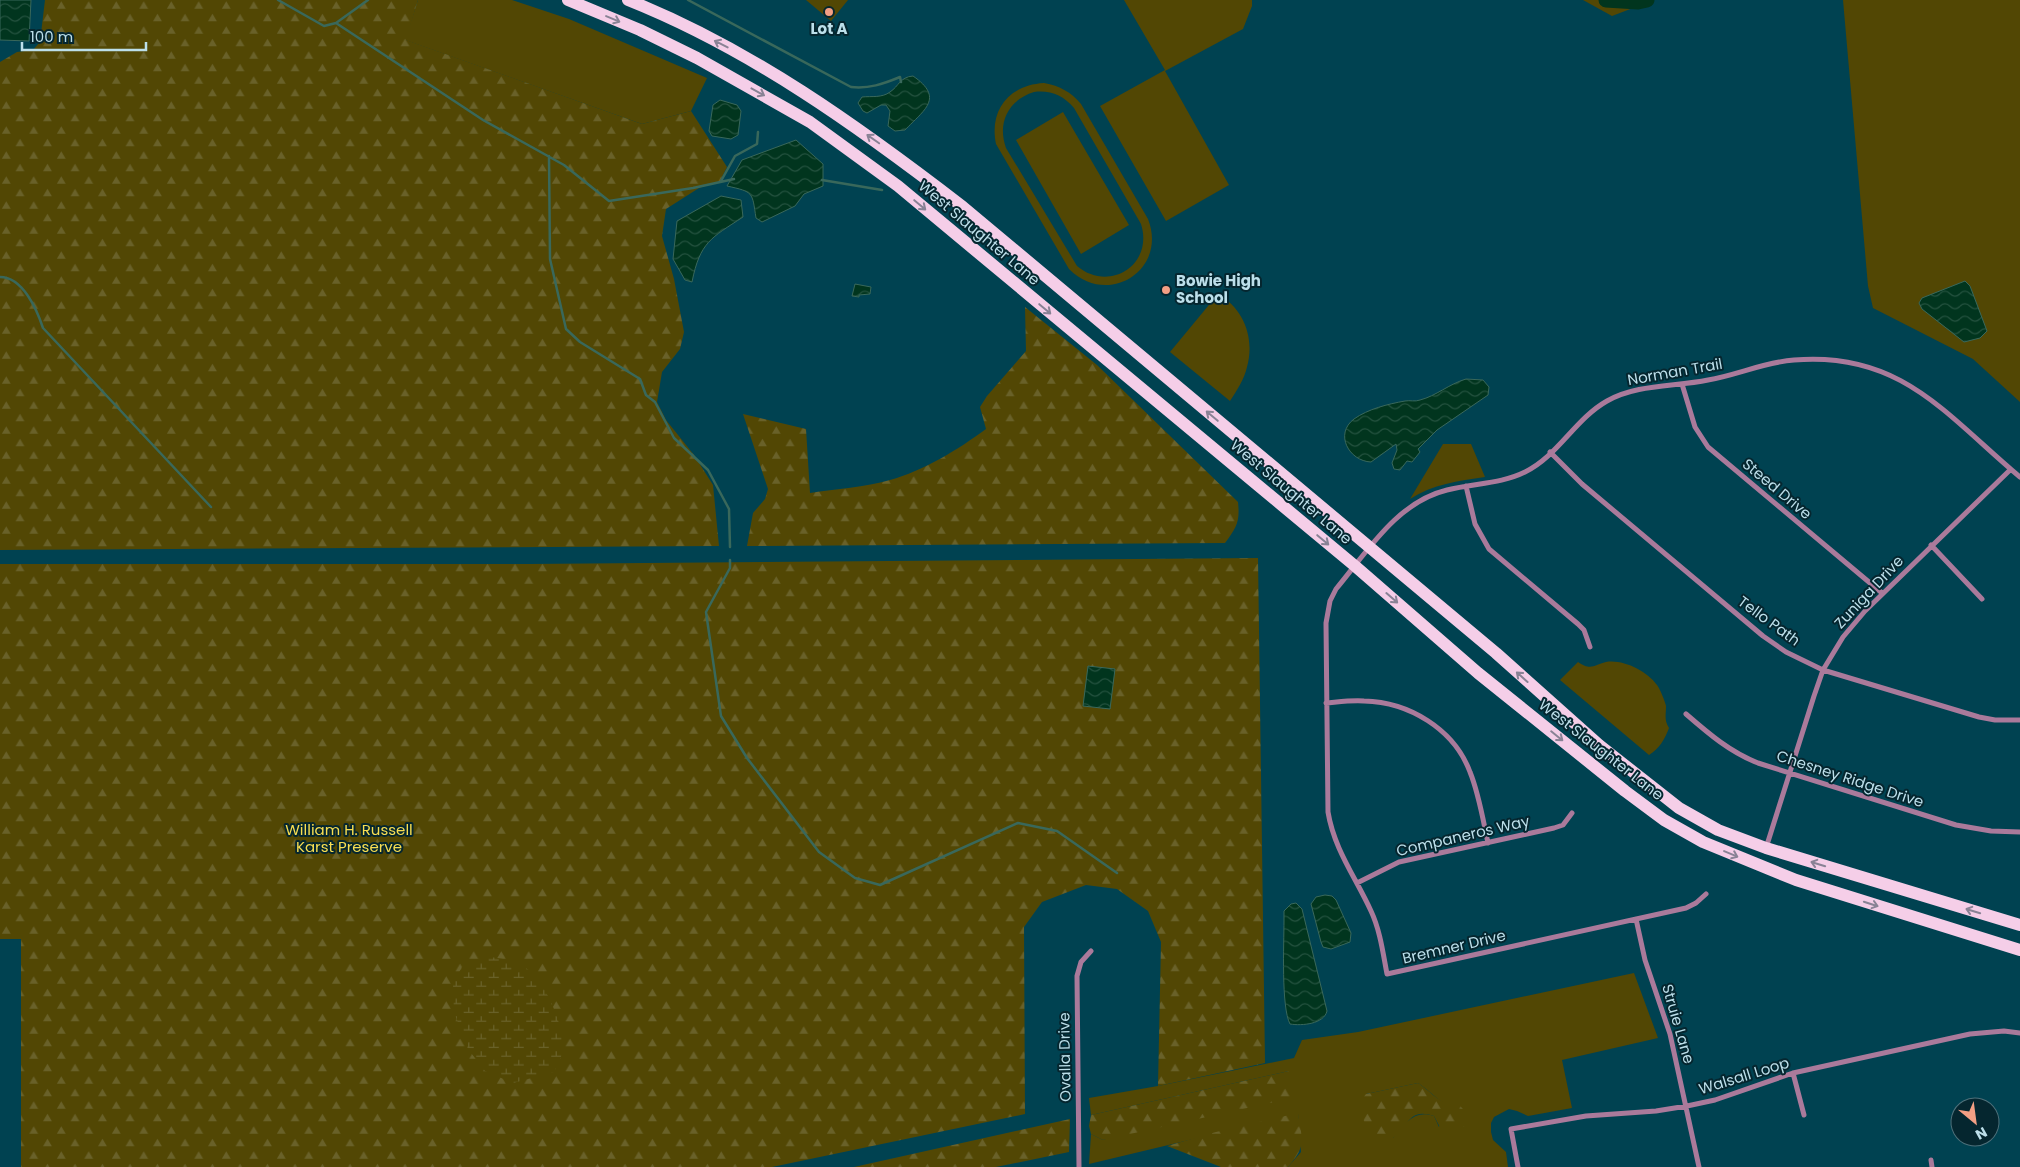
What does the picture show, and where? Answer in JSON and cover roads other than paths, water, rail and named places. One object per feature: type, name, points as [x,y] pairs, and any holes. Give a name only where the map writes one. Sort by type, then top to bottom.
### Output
[{"type":"main road","name":"West Slaughter Lane","points":[[568,0],[640,30],[696,58],[801,117],[898,186],[1355,566],[1478,673],[1593,766],[1664,820],[1703,842],[1796,880],[2020,950]]},
{"type":"main road","name":"West Slaughter Lane","points":[[628,0],[657,12],[737,52],[818,101],[963,207],[1496,653],[1606,751],[1678,808],[1718,830],[1766,848],[2020,925]]},
{"type":"main road","points":[[898,186],[912,168]]},
{"type":"main road","points":[[1593,766],[1606,751]]},
{"type":"main road","points":[[1933,924],[1941,901]]},
{"type":"street","name":"Norman Trail","points":[[1355,566],[1399,516],[1410,507],[1437,493],[1510,478],[1526,471],[1550,452],[1592,410],[1606,401],[1630,391],[1710,380],[1793,360],[1822,359],[1860,364],[1888,374],[1917,389],[1941,407],[2020,477]]},
{"type":"street","name":"Steed Drive","points":[[1682,384],[1695,427],[1708,447],[1882,593]]},
{"type":"street","name":"Tello Path","points":[[1550,452],[1582,484],[1763,636],[1786,652],[1823,670],[1978,717],[1995,720],[2020,720]]},
{"type":"street","name":"Zuniga Drive","points":[[1766,848],[1823,670],[1848,630],[1882,593],[2010,470]]},
{"type":"street","points":[[1466,486],[1475,524],[1489,549],[1578,624],[1588,639],[1590,647]]},
{"type":"street","points":[[1931,545],[1982,599]]},
{"type":"street","name":"Bremner Drive","points":[[1355,566],[1336,589],[1327,612],[1327,793],[1330,824],[1340,852],[1375,920],[1387,974],[1686,908],[1696,903],[1706,894]]},
{"type":"street","points":[[1326,703],[1364,701],[1388,704],[1416,714],[1441,730],[1461,754],[1470,770],[1488,843]]},
{"type":"street","name":"Chesney Ridge Drive","points":[[1686,714],[1735,753],[1790,774],[1956,825],[1991,831],[2020,832]]},
{"type":"street","name":"Companeros Way","points":[[1357,883],[1399,862],[1554,828],[1562,825],[1572,813]]},
{"type":"street","name":"Struie Lane","points":[[1636,919],[1645,960],[1670,1034],[1699,1167]]},
{"type":"street","name":"Ovalla Drive","points":[[1079,1167],[1077,976],[1081,962],[1090,951]]},
{"type":"street","name":"Walsall Loop","points":[[1518,1167],[1511,1129],[1586,1116],[1656,1111],[1687,1106],[1715,1100],[1793,1073],[1970,1034],[2004,1031],[2020,1033]]},
{"type":"street","points":[[1793,1073],[1804,1115]]},
{"type":"street","points":[[1931,1160],[1932,1167]]},
{"type":"water","points":[[0,0],[31,0],[29,41],[0,40]]},
{"type":"water","points":[[913,76],[923,84],[930,97],[924,110],[905,130],[895,131],[888,126],[890,111],[886,105],[881,105],[867,113],[863,111],[858,103],[862,97],[887,94],[902,80]]},
{"type":"water","points":[[720,100],[737,105],[741,111],[738,135],[731,139],[712,136],[709,131],[713,105]]},
{"type":"water","points":[[796,140],[823,164],[823,186],[804,194],[795,206],[762,222],[756,218],[754,203],[750,194],[727,186],[742,160]]},
{"type":"water","points":[[721,196],[741,200],[743,217],[708,242],[699,258],[692,282],[685,280],[673,259],[677,221]]},
{"type":"water","points":[[1965,281],[1970,286],[1987,331],[1980,338],[1964,342],[1922,309],[1919,303],[1922,298]]},
{"type":"water","points":[[855,284],[871,287],[870,294],[859,295],[859,297],[852,296]]},
{"type":"water","points":[[1466,379],[1483,380],[1489,387],[1488,395],[1437,430],[1418,449],[1420,452],[1412,462],[1407,461],[1400,470],[1394,469],[1392,463],[1397,450],[1396,444],[1371,462],[1356,457],[1347,446],[1345,432],[1348,425],[1360,415],[1385,405],[1405,401],[1418,401]]},
{"type":"water","points":[[1088,666],[1115,669],[1110,709],[1083,706]]},
{"type":"water","points":[[1332,896],[1336,900],[1351,933],[1350,942],[1331,949],[1323,947],[1311,904],[1316,897]]},
{"type":"water","points":[[1296,903],[1302,909],[1327,1011],[1322,1019],[1300,1025],[1290,1024],[1287,1016],[1284,990],[1284,911],[1291,904]]},
{"type":"waterway","points":[[278,0],[324,26],[336,23],[483,120],[564,165],[609,201],[693,188],[734,179]]},
{"type":"waterway","points":[[336,23],[368,0]]},
{"type":"waterway","points":[[688,0],[851,87],[876,85],[900,77],[901,82]]},
{"type":"waterway","points":[[1606,0],[1638,2],[1647,0]]},
{"type":"waterway","points":[[721,181],[735,156],[757,144],[758,132]]},
{"type":"waterway","points":[[549,156],[550,259],[566,329],[580,342],[640,379],[646,395],[655,402],[674,438],[708,470],[729,509],[730,547]]},
{"type":"waterway","points":[[822,180],[882,190]]},
{"type":"waterway","points":[[0,277],[8,278],[22,288],[33,304],[43,328],[211,507]]},
{"type":"waterway","points":[[730,560],[730,568],[706,612],[721,716],[747,758],[819,852],[855,878],[880,885],[1018,823],[1057,831],[1117,873]]},
{"type":"place","name":"Lot A","points":[[829,12]]},
{"type":"place","name":"Bowie High School","points":[[1166,290]]},
{"type":"park label","name":"William H. Russell Karst Preserve","points":[[349,838]]}]
